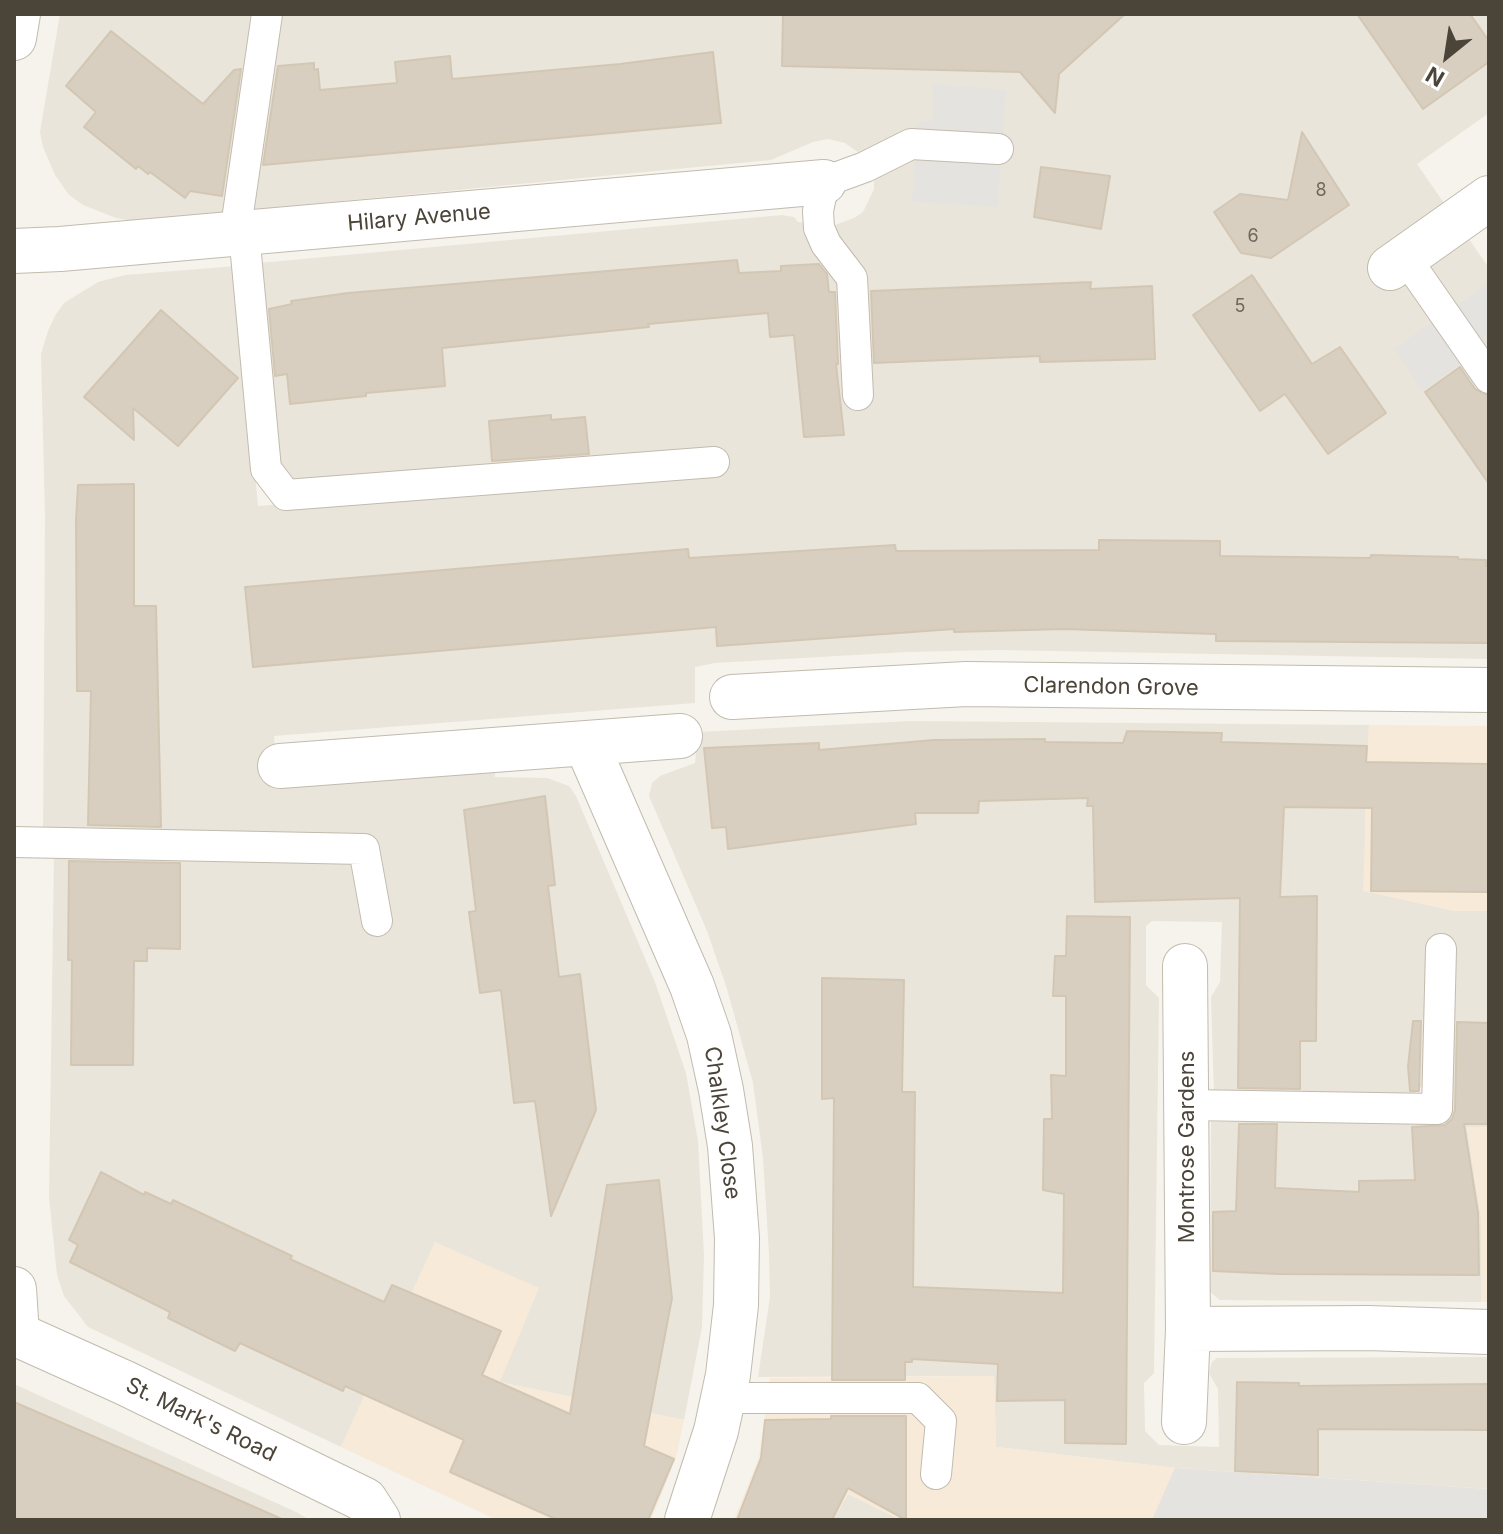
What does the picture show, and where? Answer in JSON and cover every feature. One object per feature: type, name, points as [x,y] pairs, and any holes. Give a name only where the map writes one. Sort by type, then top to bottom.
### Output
[{"type":"street","points":[[14,38],[18,14]]},
{"type":"street","name":"Hilary Avenue","points":[[14,251],[824,182]]},
{"type":"street","points":[[1398,262],[1489,198]]},
{"type":"street","name":"Clarendon Grove","points":[[732,697],[966,684],[1489,690]]},
{"type":"street","points":[[280,766],[680,736]]},
{"type":"street","name":"Chalkley Close","points":[[586,743],[692,986],[709,1035],[730,1146],[737,1238],[736,1305],[716,1431],[687,1520]]},
{"type":"street","name":"Montrose Gardens","points":[[1184,1422],[1188,1329],[1185,966]]},
{"type":"street","points":[[14,1289],[16,1334]]},
{"type":"street","points":[[1188,1329],[1368,1328],[1489,1332]]},
{"type":"street","name":"St. Mark's Road","points":[[16,1334],[125,1383],[365,1500],[378,1520]]},
{"type":"lane","points":[[267,14],[240,234],[266,469],[286,495],[714,462]]},
{"type":"lane","points":[[858,395],[852,278],[826,244],[819,228],[818,211],[824,182],[865,167],[911,144],[998,149]]},
{"type":"lane","points":[[1398,262],[1489,378]]},
{"type":"lane","points":[[14,842],[364,849],[377,921]]},
{"type":"lane","points":[[1187,1105],[1437,1109],[1441,949]]},
{"type":"lane","points":[[723,1398],[918,1398],[941,1421],[936,1474]]},
{"type":"shaded area","points":[[60,14],[1489,14],[1489,113],[1417,164],[1489,268],[1489,659],[997,650],[715,663],[695,667],[695,703],[274,736],[277,780],[495,759],[495,777],[547,778],[569,786],[655,982],[686,1073],[698,1141],[704,1255],[702,1327],[684,1420],[499,1382],[435,1243],[341,1447],[88,1327],[64,1296],[57,1275],[49,1197],[54,854],[43,838],[45,516],[41,354],[48,331],[64,303],[98,282],[125,275],[236,266],[258,506],[722,474],[293,481],[277,468],[259,263],[782,215],[794,217],[798,222],[835,225],[863,212],[874,189],[874,174],[863,156],[845,143],[828,139],[771,160],[133,221],[116,218],[83,205],[69,195],[55,175],[43,147],[40,132]]},
{"type":"shaded area","points":[[933,84],[1006,90],[998,207],[912,202],[917,122],[933,121]]},
{"type":"shaded area","points":[[1489,283],[1489,332],[1483,337],[1488,344],[1422,391],[1395,348]]},
{"type":"shaded area","points":[[911,721],[1369,725],[1365,830],[1453,911],[1489,911],[1489,1127],[1467,1128],[1481,1218],[1481,1302],[1220,1300],[1210,1292],[1211,1122],[1447,1120],[1445,1098],[1452,939],[1432,940],[1424,1084],[1407,1101],[1214,1095],[1211,997],[1220,982],[1222,922],[1152,921],[1146,926],[1146,985],[1159,998],[1154,1373],[1144,1383],[1145,1431],[1159,1445],[1219,1447],[1218,1389],[1209,1373],[1212,1362],[1217,1358],[1489,1357],[1489,1489],[1176,1468],[996,1447],[994,1376],[758,1377],[770,1297],[763,1158],[753,1083],[707,931],[649,796],[652,783],[660,776],[695,763],[698,732]]},
{"type":"shaded area","points":[[1369,725],[1489,726],[1489,911],[1453,911],[1363,891]]},
{"type":"shaded area","points":[[1467,1127],[1489,1127],[1489,1302],[1481,1302],[1481,1218]]},
{"type":"shaded area","points":[[435,1242],[539,1288],[500,1382],[684,1420],[676,1458],[651,1520],[497,1520],[341,1447]]},
{"type":"shaded area","points":[[994,1376],[996,1447],[1176,1468],[1489,1489],[1489,1520],[901,1520],[848,1494],[833,1520],[734,1520],[759,1457],[770,1378]]},
{"type":"shaded area","points":[[14,1384],[296,1512],[310,1520],[14,1520]]},
{"type":"shaded area","points":[[1175,1468],[1489,1489],[1489,1520],[1152,1520]]},
{"type":"shaded area","points":[[848,1494],[901,1520],[833,1520]]},
{"type":"building","points":[[783,14],[1125,14],[1059,74],[1055,113],[1020,72],[782,66]]},
{"type":"building","points":[[1357,14],[1470,14],[1489,41],[1489,62],[1423,109]]},
{"type":"building","points":[[111,31],[203,104],[234,70],[241,69],[222,196],[190,191],[185,198],[150,172],[148,174],[138,166],[136,169],[84,127],[96,112],[66,86]]},
{"type":"building","points":[[713,52],[721,123],[263,165],[278,66],[314,63],[314,70],[318,69],[320,90],[397,83],[395,62],[450,56],[452,79]]},
{"type":"building","points":[[1302,132],[1349,205],[1271,258],[1241,253],[1214,212],[1240,194],[1288,200]]},
{"type":"building","points":[[1041,167],[1110,176],[1101,229],[1034,217]]},
{"type":"building","points":[[737,260],[739,273],[781,271],[781,266],[819,264],[827,274],[829,292],[835,292],[836,364],[844,435],[804,437],[794,335],[770,337],[768,313],[442,348],[445,386],[290,404],[287,374],[275,376],[269,309],[292,304],[291,301],[348,293]]},
{"type":"building","points":[[1252,275],[1312,364],[1340,347],[1386,413],[1328,454],[1285,394],[1260,411],[1193,315]]},
{"type":"building","points":[[1091,282],[1090,289],[1152,286],[1155,359],[1040,362],[1040,356],[874,363],[871,291]]},
{"type":"building","points":[[161,310],[238,378],[178,446],[133,408],[134,440],[84,397]]},
{"type":"building","points":[[1460,367],[1475,389],[1489,396],[1489,484],[1425,392]]},
{"type":"building","points":[[551,415],[551,420],[585,417],[589,454],[492,461],[489,421]]},
{"type":"building","points":[[134,484],[134,606],[156,606],[161,827],[88,825],[91,691],[77,691],[78,485]]},
{"type":"building","points":[[1099,540],[1220,541],[1220,556],[1370,558],[1371,555],[1486,560],[1486,566],[1489,566],[1489,643],[1216,641],[1216,634],[1064,629],[954,632],[954,629],[717,646],[716,627],[253,667],[245,587],[688,549],[689,558],[895,545],[896,551],[1099,550]]},
{"type":"building","points":[[1127,731],[1222,733],[1221,742],[1367,746],[1366,762],[1489,764],[1489,892],[1371,891],[1372,808],[1284,807],[1280,897],[1317,896],[1316,1041],[1300,1041],[1300,1089],[1238,1088],[1240,898],[1095,902],[1093,806],[1087,806],[1088,798],[979,801],[978,813],[915,813],[916,824],[728,849],[726,827],[712,828],[704,748],[819,743],[819,750],[934,740],[1045,739],[1045,742],[1123,743]]},
{"type":"building","points":[[545,796],[555,885],[548,886],[559,977],[580,974],[596,1110],[551,1216],[535,1101],[514,1103],[501,990],[480,993],[469,912],[476,911],[464,810]]},
{"type":"building","points":[[69,861],[180,863],[180,949],[147,948],[147,961],[134,961],[133,1065],[71,1065]]},
{"type":"building","points":[[1067,916],[1130,917],[1126,1444],[1065,1443],[1065,1400],[997,1401],[998,1364],[912,1359],[912,1362],[905,1362],[905,1380],[832,1380],[834,1098],[822,1099],[822,978],[904,980],[902,1092],[915,1092],[913,1287],[1063,1293],[1064,1194],[1043,1190],[1044,1119],[1052,1119],[1051,1075],[1066,1076],[1066,996],[1053,996],[1055,956],[1066,956]]},
{"type":"building","points":[[1413,1021],[1421,1021],[1419,1091],[1410,1091],[1408,1066]]},
{"type":"building","points":[[1457,1022],[1489,1023],[1489,1124],[1464,1124],[1478,1213],[1479,1275],[1213,1271],[1213,1212],[1236,1211],[1239,1124],[1277,1124],[1275,1188],[1359,1192],[1359,1181],[1415,1180],[1412,1127],[1445,1125],[1452,1119],[1455,1110]]},
{"type":"building","points":[[101,1172],[144,1195],[145,1192],[171,1204],[173,1200],[384,1302],[392,1285],[501,1331],[482,1375],[570,1414],[607,1185],[659,1180],[672,1298],[644,1446],[674,1459],[648,1520],[558,1520],[450,1472],[464,1440],[345,1386],[343,1391],[240,1343],[235,1351],[168,1318],[170,1312],[70,1262],[78,1245],[69,1240]]},
{"type":"building","points":[[1237,1382],[1299,1383],[1299,1386],[1489,1384],[1489,1430],[1318,1429],[1318,1475],[1235,1471]]},
{"type":"building","points":[[14,1402],[155,1463],[284,1520],[14,1520]]},
{"type":"building","points":[[831,1416],[906,1416],[906,1520],[848,1488],[832,1520],[737,1520],[761,1458],[765,1420],[831,1419]]}]
